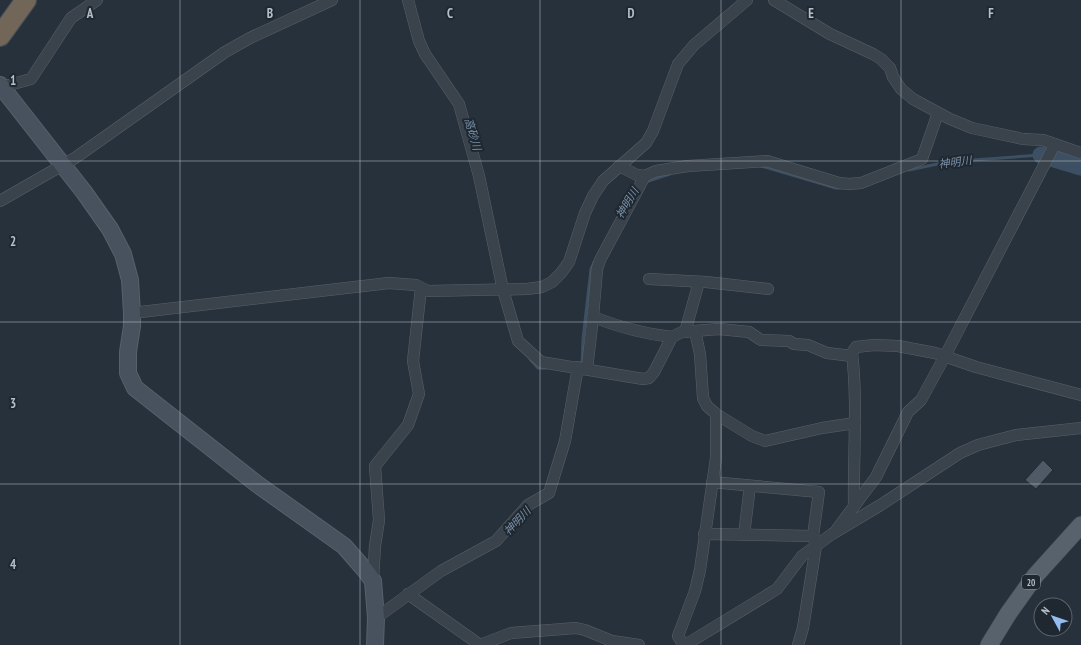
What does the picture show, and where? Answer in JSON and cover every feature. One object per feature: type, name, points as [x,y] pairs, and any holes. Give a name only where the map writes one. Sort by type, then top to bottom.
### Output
[{"type":"highway","points":[[0,36],[26,0]]},
{"type":"main road","name":"20","points":[[988,645],[1035,576],[1081,525]]},
{"type":"street","points":[[97,0],[71,18],[31,79],[1,86],[64,165],[110,229],[123,254],[130,280],[132,313],[132,326],[128,352],[128,373],[135,388],[257,484],[344,546],[365,570],[372,582]]},
{"type":"street","points":[[0,201],[64,165],[225,52],[250,38],[332,0]]},
{"type":"street","points":[[408,0],[419,41],[425,54],[459,104],[479,176],[503,290],[518,341],[541,362],[643,379],[649,378],[654,372],[672,337]]},
{"type":"street","points":[[132,313],[389,283],[416,285],[428,291],[527,289],[542,287],[552,282],[569,262],[584,213],[603,181],[646,143],[653,131],[678,64],[686,53],[747,0]]},
{"type":"street","points":[[774,0],[830,34],[881,59],[890,68],[893,78],[901,89],[913,99],[950,119],[972,128],[1023,139],[1043,140],[1081,153]]},
{"type":"street","points":[[619,166],[637,175],[645,176],[656,171],[688,166],[767,161],[839,183],[861,183],[922,159],[938,113]]},
{"type":"street","points":[[832,534],[876,477],[908,412],[921,400],[1055,145]]},
{"type":"street","points":[[376,618],[441,571],[496,541],[528,505],[549,493],[565,441],[593,317],[598,265],[645,176]]},
{"type":"street","points":[[649,279],[768,289]]},
{"type":"street","points":[[699,282],[690,331],[700,354],[703,398],[707,406],[716,414],[752,436],[765,441],[822,428],[855,423]]},
{"type":"street","points":[[375,645],[376,618],[372,582],[379,520],[375,466],[408,425],[419,394],[412,361],[421,288]]},
{"type":"street","points":[[593,317],[624,328],[672,337],[690,331],[719,329],[749,332],[761,340],[789,341],[794,344],[808,345],[827,353],[852,356]]},
{"type":"street","points":[[854,506],[853,476],[855,382],[852,353],[856,347],[874,345],[898,346],[935,353],[976,367],[1081,396]]},
{"type":"street","points":[[716,414],[716,458],[700,570],[695,591],[678,636],[682,644],[690,642],[777,589],[815,541],[832,534],[879,506],[960,453],[978,445],[1016,435],[1081,428]]},
{"type":"street","points":[[712,482],[819,492],[815,541],[803,628],[798,645]]},
{"type":"street","points":[[744,535],[750,486]]},
{"type":"street","points":[[704,534],[744,535],[815,541]]},
{"type":"street","points":[[408,594],[480,645],[511,633],[576,628],[612,641],[639,645]]},
{"type":"building","points":[[1043,460],[1053,470],[1036,489],[1025,480]]},
{"type":"waterway","name":"神明川","points":[[909,170],[947,162],[1041,155]]},
{"type":"waterway","name":"神明川","points":[[1041,155],[1081,167]]},
{"type":"waterway","name":"神明川","points":[[761,166],[840,188]]},
{"type":"waterway","name":"神明川","points":[[645,182],[670,174]]},
{"type":"waterway","name":"神明川","points":[[582,366],[583,339],[591,269],[594,262]]},
{"type":"waterway","name":"高砂川","points":[[530,359],[538,368],[547,368]]}]
